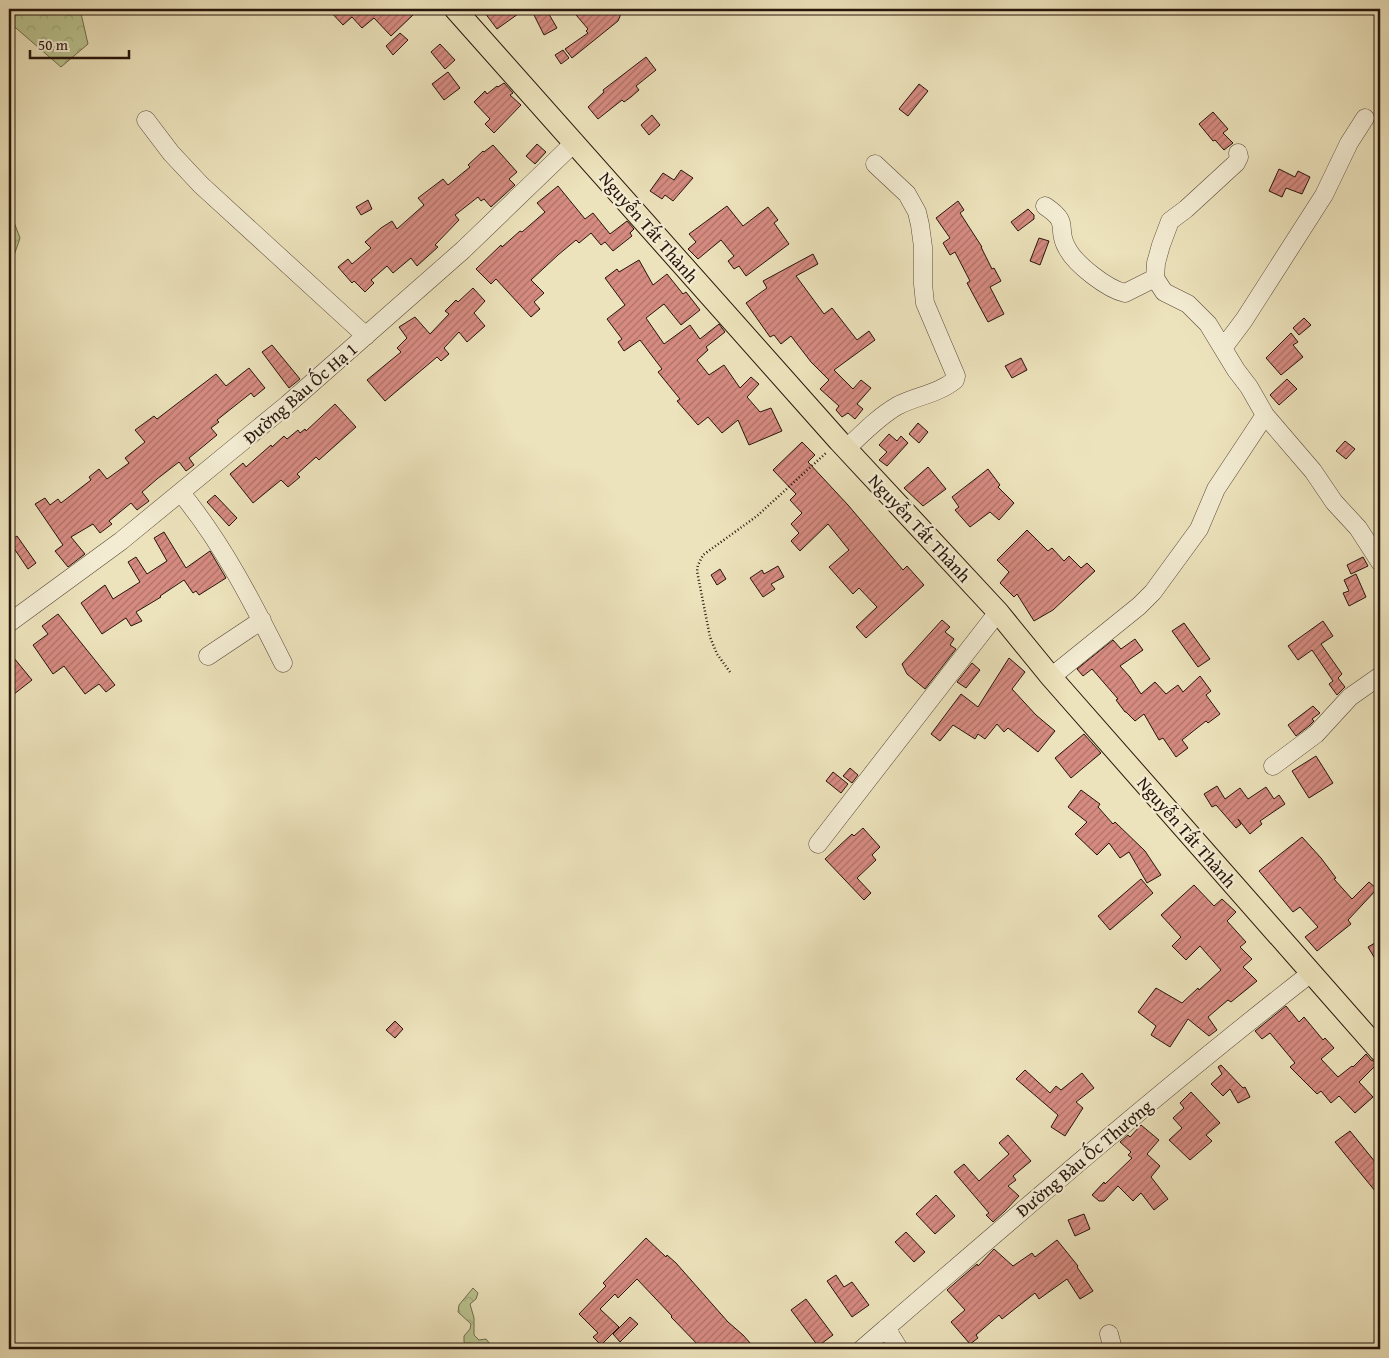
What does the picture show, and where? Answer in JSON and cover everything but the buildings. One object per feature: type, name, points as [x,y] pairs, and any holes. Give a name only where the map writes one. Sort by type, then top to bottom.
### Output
[{"type":"main road","name":"Nguyễn Tất Thành","points":[[455,9],[575,142],[842,446],[998,612],[1051,677],[1380,1051]]},
{"type":"street","points":[[1223,348],[1244,320],[1324,195],[1349,143],[1365,118]]},
{"type":"street","points":[[146,120],[171,153],[201,186],[366,336]]},
{"type":"street","name":"Đường Bàu Ốc Hạ 1","points":[[9,623],[121,541],[246,440],[463,250],[575,142]]},
{"type":"street","points":[[1238,153],[1239,157],[1236,163],[1186,209],[1170,221],[1158,254],[1155,278],[1164,292],[1188,304],[1208,324],[1250,387],[1265,415],[1313,471],[1334,502],[1358,528],[1380,562]]},
{"type":"street","points":[[842,446],[882,416],[904,403],[940,390],[954,380],[956,376],[925,303],[922,241],[917,212],[907,194],[875,164]]},
{"type":"street","points":[[1045,206],[1060,217],[1067,250],[1091,274],[1114,289],[1125,293],[1155,278]]},
{"type":"street","points":[[1051,677],[1139,606],[1153,592],[1198,529],[1216,489],[1265,415]]},
{"type":"street","points":[[181,493],[217,541],[262,620],[282,662]]},
{"type":"street","points":[[818,844],[998,612]]},
{"type":"street","points":[[208,656],[262,620]]},
{"type":"street","points":[[1273,766],[1316,734],[1350,697],[1380,676]]},
{"type":"street","name":"Đường Bàu Ốc Thượng","points":[[862,1349],[1175,1080],[1311,973]]},
{"type":"street","points":[[886,1328],[899,1349]]},
{"type":"path","points":[[730,672],[717,654],[710,637],[697,571],[698,565],[703,555],[757,516],[842,446]]},
{"type":"green space","points":[[9,9],[80,9],[88,44],[61,67],[9,22]]},
{"type":"green space","points":[[9,209],[20,238],[9,270]]},
{"type":"green space","points":[[473,1288],[478,1293],[476,1299],[470,1304],[474,1318],[474,1335],[479,1340],[486,1339],[494,1349],[468,1349],[464,1342],[464,1336],[470,1329],[471,1324],[458,1312],[459,1305]]}]
